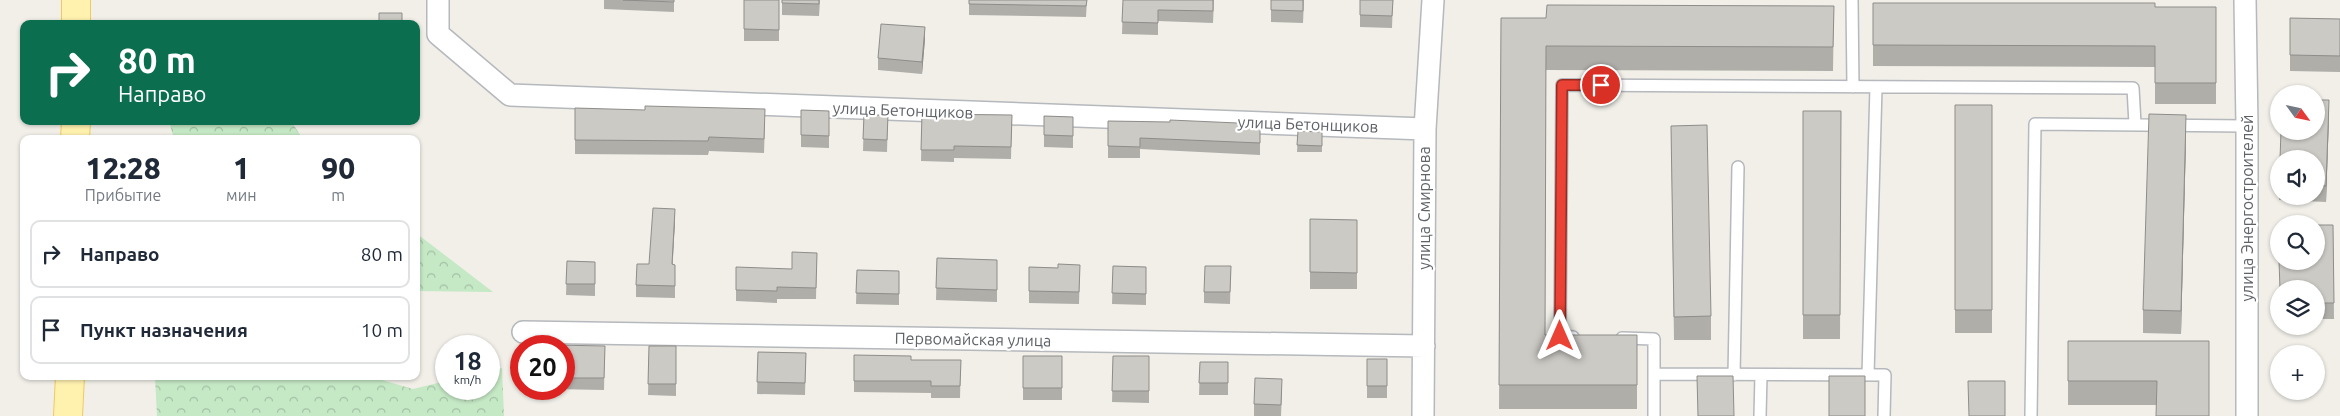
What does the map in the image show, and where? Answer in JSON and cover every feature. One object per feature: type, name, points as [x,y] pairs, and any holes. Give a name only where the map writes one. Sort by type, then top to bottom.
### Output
[{"type":"main road","points":[[76,0],[76,20]]},
{"type":"main road","points":[[68,416],[70,380]]},
{"type":"street","name":"улица Бетонщиков","points":[[438,0],[438,34],[510,95],[1425,128]]},
{"type":"street","name":"улица Смирнова","points":[[1423,416],[1425,128],[1433,0]]},
{"type":"street","name":"улица Энергостроителей","points":[[2245,0],[2247,416]]},
{"type":"street","name":"Первомайская улица","points":[[523,332],[1424,346]]},
{"type":"lane","points":[[1852,0],[1852,87]]},
{"type":"lane","points":[[1589,337],[1560,336],[1562,85],[2133,88],[2135,124]]},
{"type":"lane","points":[[1868,375],[1876,87]]},
{"type":"lane","points":[[2031,416],[2035,124],[2247,126]]},
{"type":"lane","points":[[1734,375],[1738,166]]},
{"type":"lane","points":[[1607,338],[1654,339],[1654,416]]},
{"type":"lane","points":[[1654,374],[1884,375],[1884,416]]},
{"type":"lane","points":[[1760,416],[1761,375]]},
{"type":"green space","points":[[170,125],[294,125],[300,135],[173,135]]},
{"type":"green space","points":[[420,236],[493,292],[420,291]]},
{"type":"green space","points":[[500,368],[502,368],[504,416],[157,416],[155,380],[382,380],[413,389],[435,384],[435,400],[500,400]]},
{"type":"building","points":[[623,0],[674,0],[674,2]]},
{"type":"building","points":[[744,0],[779,0],[779,30],[744,29]]},
{"type":"building","points":[[782,0],[819,0],[819,4],[782,3]]},
{"type":"building","points":[[969,0],[1087,0],[1086,6],[969,4]]},
{"type":"building","points":[[1123,0],[1213,0],[1213,11],[1158,10],[1158,23],[1122,22]]},
{"type":"building","points":[[1271,0],[1303,0],[1303,11],[1271,10]]},
{"type":"building","points":[[1360,0],[1393,0],[1392,16],[1360,15]]},
{"type":"building","points":[[1873,3],[2155,3],[2155,7],[2216,7],[2216,83],[2155,83],[2155,46],[1873,45]]},
{"type":"building","points":[[1547,5],[1834,6],[1833,47],[1546,46],[1545,335],[1637,335],[1637,385],[1499,385],[1501,18],[1546,18]]},
{"type":"building","points":[[379,13],[402,13],[402,20],[379,20]]},
{"type":"building","points":[[2290,18],[2340,19],[2340,56],[2290,55]]},
{"type":"building","points":[[881,24],[925,27],[922,62],[878,58]]},
{"type":"building","points":[[2325,100],[2329,100],[2326,186],[2325,150],[2280,150],[2281,140],[2325,140]]},
{"type":"building","points":[[1955,105],[1992,105],[1992,310],[1955,310]]},
{"type":"building","points":[[645,106],[765,109],[764,139],[709,137],[708,141],[575,140],[575,108],[645,110]]},
{"type":"building","points":[[801,110],[829,111],[829,136],[801,135]]},
{"type":"building","points":[[1803,111],[1841,111],[1840,315],[1803,315]]},
{"type":"building","points":[[922,114],[1012,115],[1011,147],[954,146],[954,150],[921,150]]},
{"type":"building","points":[[2149,114],[2186,115],[2181,311],[2143,310]]},
{"type":"building","points":[[864,115],[888,115],[887,140],[863,139]]},
{"type":"building","points":[[1044,116],[1073,117],[1073,136],[1044,135]]},
{"type":"building","points":[[1170,120],[1260,124],[1260,143],[1140,138],[1140,147],[1108,146],[1108,121],[1170,122]]},
{"type":"building","points":[[1707,125],[1711,316],[1674,317],[1671,126]]},
{"type":"building","points":[[1298,131],[1322,132],[1322,146],[1297,145]]},
{"type":"building","points":[[653,208],[675,209],[672,264],[675,265],[675,286],[636,285],[637,264],[649,264]]},
{"type":"building","points":[[1310,219],[1357,220],[1357,273],[1310,272]]},
{"type":"building","points":[[2325,225],[2333,225],[2334,303],[2325,303],[2325,280],[2280,280],[2279,270],[2325,270]]},
{"type":"building","points":[[792,252],[817,253],[816,288],[777,287],[777,291],[736,290],[736,267],[792,269]]},
{"type":"building","points":[[937,258],[997,260],[997,290],[936,288]]},
{"type":"building","points":[[567,261],[595,262],[595,284],[566,284]]},
{"type":"building","points":[[1058,264],[1080,265],[1079,292],[1029,291],[1029,267],[1058,268]]},
{"type":"building","points":[[1113,266],[1146,267],[1146,294],[1112,293]]},
{"type":"building","points":[[1205,266],[1231,266],[1230,292],[1204,292]]},
{"type":"building","points":[[857,270],[899,271],[899,294],[856,293]]},
{"type":"building","points":[[2068,341],[2209,341],[2209,416],[2156,416],[2157,381],[2068,381]]},
{"type":"building","points":[[575,345],[605,346],[604,378],[575,378]]},
{"type":"building","points":[[649,346],[676,346],[676,384],[648,384]]},
{"type":"building","points":[[758,352],[806,353],[805,383],[757,382]]},
{"type":"building","points":[[854,355],[911,356],[911,360],[961,360],[960,386],[931,386],[931,381],[854,381]]},
{"type":"building","points":[[1023,356],[1062,356],[1062,388],[1023,388]]},
{"type":"building","points":[[1113,356],[1149,356],[1149,391],[1112,391]]},
{"type":"building","points":[[1367,359],[1387,359],[1387,386],[1367,386]]},
{"type":"building","points":[[1200,362],[1228,362],[1228,383],[1199,383]]},
{"type":"building","points":[[1697,376],[1733,376],[1734,416],[1698,416]]},
{"type":"building","points":[[1829,376],[1865,376],[1865,416],[1829,416]]},
{"type":"building","points":[[1255,378],[1282,379],[1281,405],[1254,404]]},
{"type":"building","points":[[1968,381],[2005,381],[2005,416],[1969,416]]},
{"type":"route","points":[[1560,336],[1562,85],[1601,85]]}]
